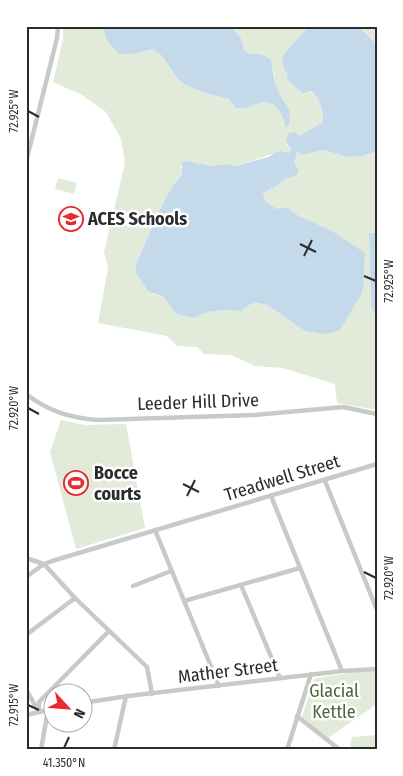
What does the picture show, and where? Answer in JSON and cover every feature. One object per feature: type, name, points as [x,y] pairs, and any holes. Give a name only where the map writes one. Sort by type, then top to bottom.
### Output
[{"type":"street","points":[[26,162],[58,26]]},
{"type":"street","name":"Leeder Hill Drive","points":[[26,394],[55,412],[78,418],[98,420],[254,415],[343,407],[377,414]]},
{"type":"street","name":"Treadwell Street","points":[[26,577],[44,564],[377,464]]},
{"type":"street","points":[[325,480],[377,610]]},
{"type":"street","points":[[271,496],[342,671]]},
{"type":"street","points":[[155,530],[219,686]]},
{"type":"street","points":[[26,558],[44,564],[75,598],[147,668],[152,694]]},
{"type":"street","points":[[184,601],[300,568]]},
{"type":"street","points":[[133,586],[171,571]]},
{"type":"street","points":[[241,585],[280,678]]},
{"type":"street","points":[[26,635],[75,598]]},
{"type":"street","points":[[39,712],[39,702],[109,631]]},
{"type":"street","name":"Mather Street","points":[[92,701],[311,674],[377,669]]},
{"type":"street","points":[[287,750],[311,674]]},
{"type":"street","points":[[26,688],[39,712]]},
{"type":"street","points":[[114,750],[126,696]]},
{"type":"street","points":[[26,715],[42,711]]},
{"type":"street","points":[[298,716],[340,750]]},
{"type":"street","points":[[41,750],[45,734]]},
{"type":"green space","points":[[63,26],[102,26],[107,41],[142,51],[153,49],[162,56],[178,79],[185,85],[205,93],[229,99],[236,108],[242,109],[262,102],[272,105],[279,112],[287,128],[290,111],[275,83],[274,71],[261,54],[250,54],[244,50],[241,38],[231,26],[309,26],[282,56],[288,74],[286,80],[301,86],[318,99],[323,113],[323,122],[298,135],[286,144],[291,149],[286,154],[283,152],[276,153],[235,166],[227,164],[211,166],[188,161],[181,165],[181,176],[173,185],[160,209],[136,264],[136,272],[154,294],[164,297],[176,314],[194,318],[207,312],[241,311],[251,304],[258,303],[267,305],[305,331],[323,334],[332,333],[343,325],[363,288],[299,216],[288,208],[277,209],[265,201],[263,193],[278,185],[282,180],[297,175],[299,170],[294,162],[296,152],[303,155],[323,150],[348,157],[361,156],[377,150],[377,233],[369,233],[371,308],[377,315],[377,410],[337,403],[335,384],[282,368],[255,366],[231,355],[204,354],[197,347],[177,346],[167,336],[98,323],[108,268],[104,252],[125,163],[121,139],[106,112],[82,95],[53,82],[63,39]]},
{"type":"green space","points":[[347,26],[377,26],[377,45],[356,27]]},
{"type":"green space","points":[[58,178],[77,183],[74,194],[55,189]]},
{"type":"green space","points":[[61,420],[85,425],[126,424],[145,528],[76,549],[50,452]]},
{"type":"green space","name":"Glacial Kettle","points":[[377,671],[377,704],[328,738],[302,717],[316,678]]},
{"type":"green space","points":[[377,735],[377,750],[353,750],[350,745],[352,737]]},
{"type":"water","points":[[102,26],[231,26],[241,38],[244,50],[250,54],[261,54],[271,60],[275,83],[290,111],[289,125],[286,128],[280,113],[270,103],[265,102],[246,108],[236,108],[229,99],[205,93],[185,85],[178,79],[162,56],[153,49],[131,54],[119,54],[107,41]]},
{"type":"water","points":[[309,26],[356,27],[361,29],[377,45],[377,150],[361,156],[348,157],[323,150],[303,155],[297,152],[294,162],[299,170],[297,175],[283,180],[263,193],[265,201],[277,209],[288,208],[299,216],[332,231],[365,253],[361,295],[339,330],[323,334],[305,331],[267,305],[258,303],[251,304],[241,311],[224,310],[208,312],[194,318],[176,314],[164,297],[148,291],[136,273],[136,264],[160,209],[173,185],[181,176],[182,162],[188,161],[211,166],[227,164],[235,166],[268,157],[279,151],[289,153],[291,149],[287,140],[289,133],[295,132],[301,135],[323,122],[321,105],[314,94],[311,91],[303,93],[286,79],[288,74],[284,69],[282,56]]},
{"type":"water","points":[[369,233],[377,233],[377,315],[371,308]]},
{"type":"place","name":"ACES Schools","points":[[71,219]]},
{"type":"place","name":"Bocce courts","points":[[76,483]]}]
